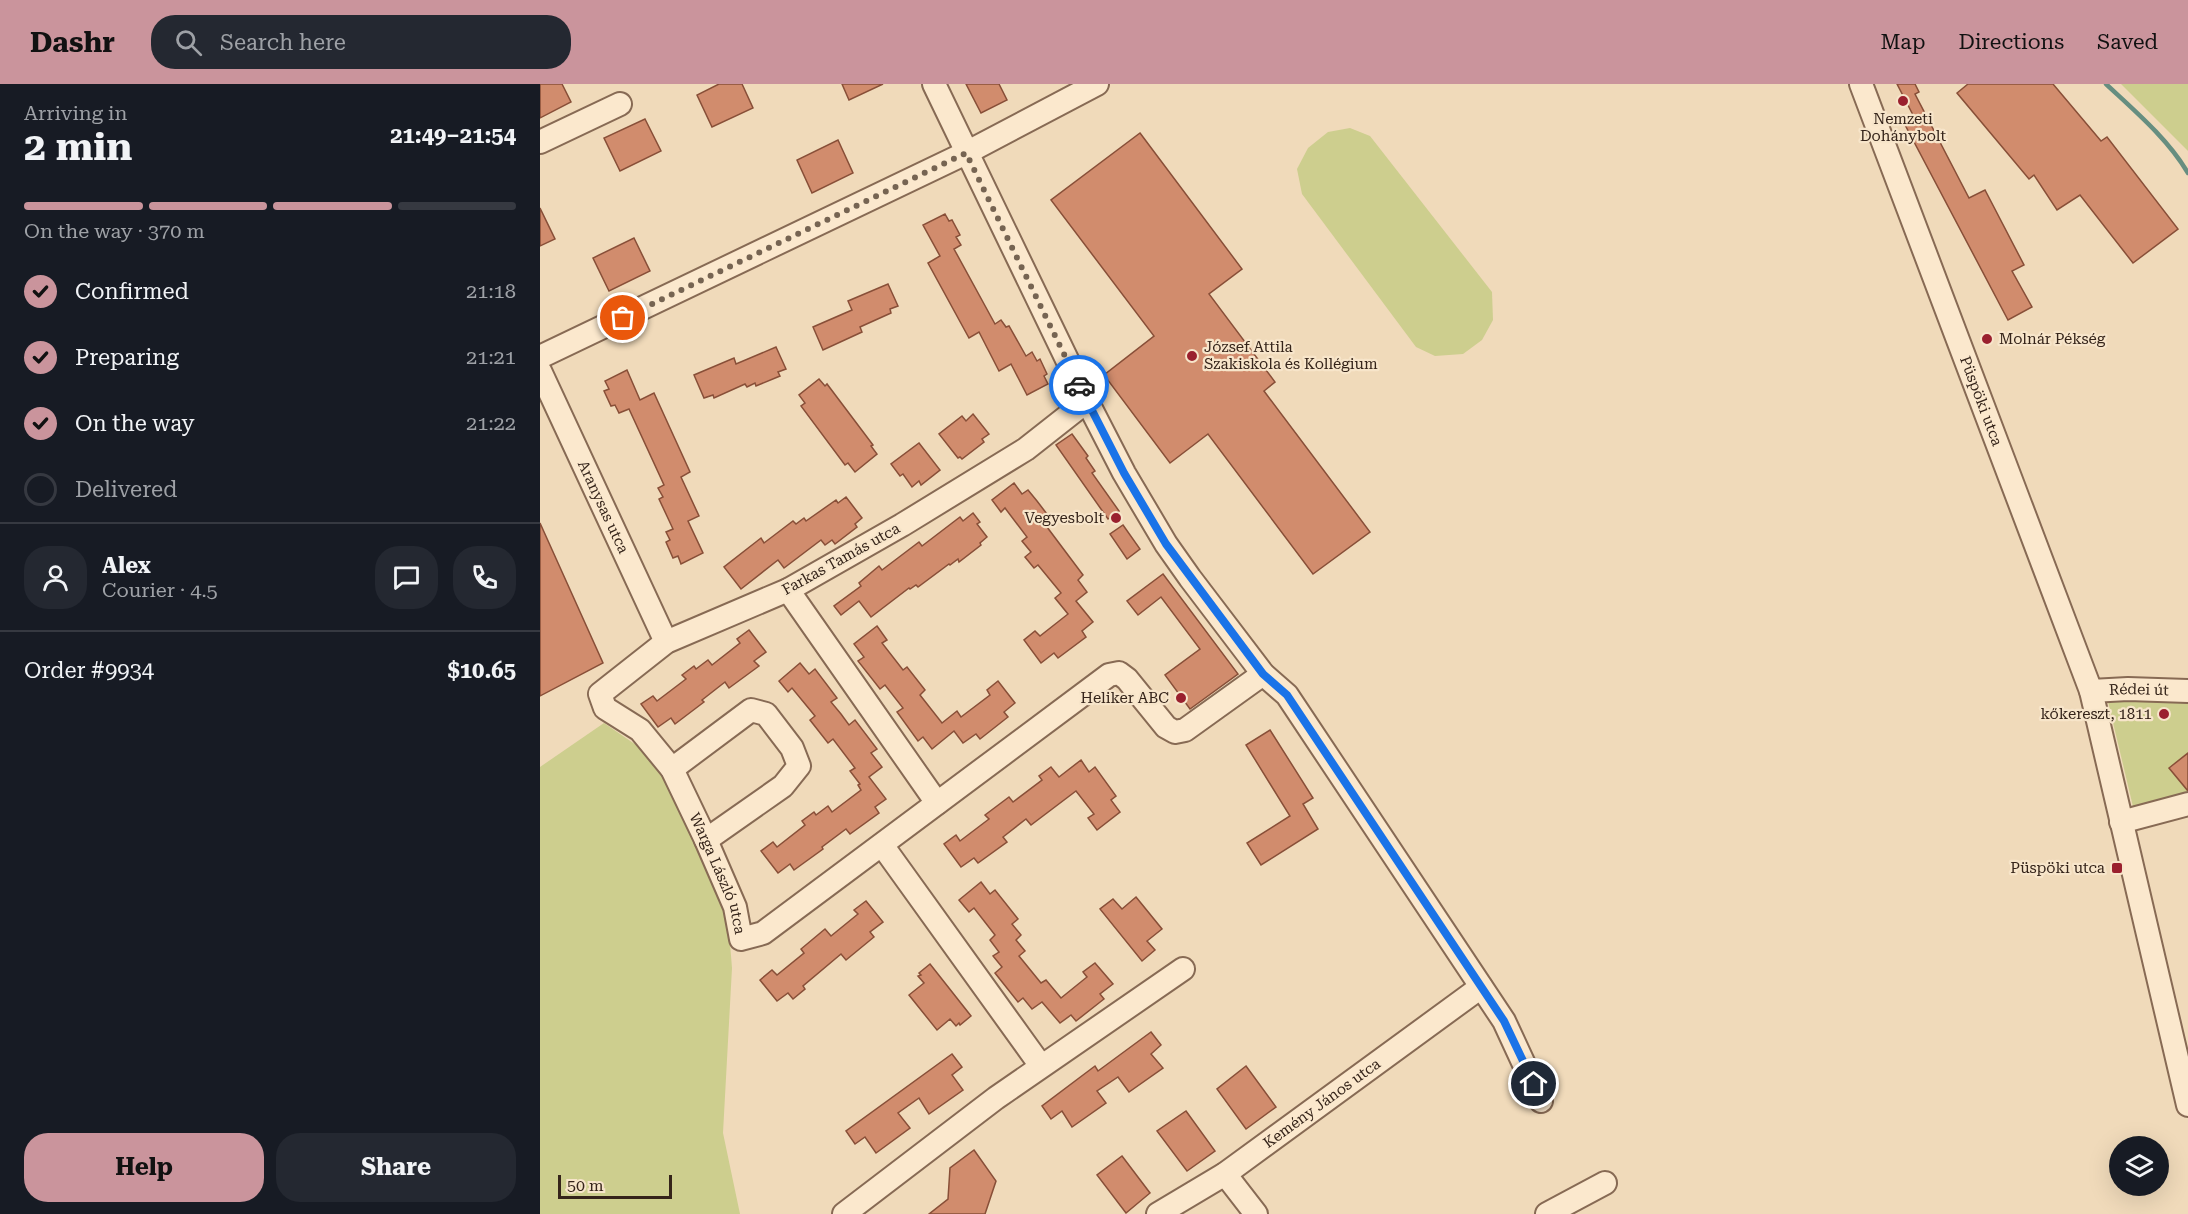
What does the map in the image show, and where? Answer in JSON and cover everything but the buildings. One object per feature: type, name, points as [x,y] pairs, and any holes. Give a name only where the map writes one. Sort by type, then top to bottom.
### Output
[{"type":"street","points":[[934,84],[1087,400],[1124,473],[1166,544],[1263,674],[1287,695],[1508,1028],[1541,1101]]},
{"type":"street","points":[[540,357],[966,153],[1097,84]]},
{"type":"street","name":"Püspöki utca","points":[[1861,84],[2091,691],[2188,1106]]},
{"type":"street","points":[[540,142],[620,104]]},
{"type":"street","name":"Aranysas utca","points":[[540,371],[666,642]]},
{"type":"street","name":"Farkas Tamás utca","points":[[605,708],[600,694],[666,642],[788,590],[902,525],[1016,455],[1087,400]]},
{"type":"street","points":[[788,590],[937,803]]},
{"type":"street","name":"Warga László utca","points":[[605,708],[640,730],[672,769],[735,908],[741,939],[763,933],[1109,675],[1119,673],[1127,679],[1166,727],[1174,732],[1185,730],[1263,674]]},
{"type":"street","name":"Rédei út","points":[[2091,691],[2127,689],[2188,691]]},
{"type":"street","points":[[672,769],[751,710],[766,714],[792,748],[799,766],[783,786],[706,840]]},
{"type":"street","points":[[2121,822],[2188,804]]},
{"type":"street","points":[[882,844],[1041,1066]]},
{"type":"street","points":[[844,1214],[1041,1066],[1183,969]]},
{"type":"street","name":"Kemény János utca","points":[[1158,1214],[1225,1174],[1481,987]]},
{"type":"street","points":[[1225,1174],[1256,1214]]},
{"type":"street","points":[[1547,1214],[1605,1183]]},
{"type":"green space","points":[[2121,84],[2188,84],[2188,151]]},
{"type":"green space","points":[[1350,128],[1370,136],[1492,292],[1493,320],[1482,340],[1463,354],[1435,356],[1416,347],[1302,194],[1297,169],[1308,148],[1328,132]]},
{"type":"green space","points":[[2106,693],[2188,694],[2188,801],[2135,815]]},
{"type":"green space","points":[[604,723],[658,760],[728,919],[732,968],[723,1133],[740,1214],[540,1214],[540,767]]},
{"type":"waterway","points":[[2106,84],[2161,137],[2188,173]]},
{"type":"way so far","points":[[623,318],[966,153],[1079,385]]},
{"type":"place","name":"Nemzeti Dohánybolt","points":[[1903,101]]},
{"type":"place","name":"Molnár Pékség","points":[[1987,339]]},
{"type":"place","name":"József Attila Szakiskola és Kollégium","points":[[1192,356]]},
{"type":"place","name":"Vegyesbolt","points":[[1116,518]]},
{"type":"place","name":"Heliker ABC","points":[[1181,698]]},
{"type":"place","name":"kőkereszt, 1811","points":[[2164,714]]},
{"type":"place","name":"Püspöki utca","points":[[2117,868]]},
{"type":"route","points":[[1079,385],[1124,473],[1166,544],[1263,674],[1287,695],[1504,1021],[1534,1084]]}]
